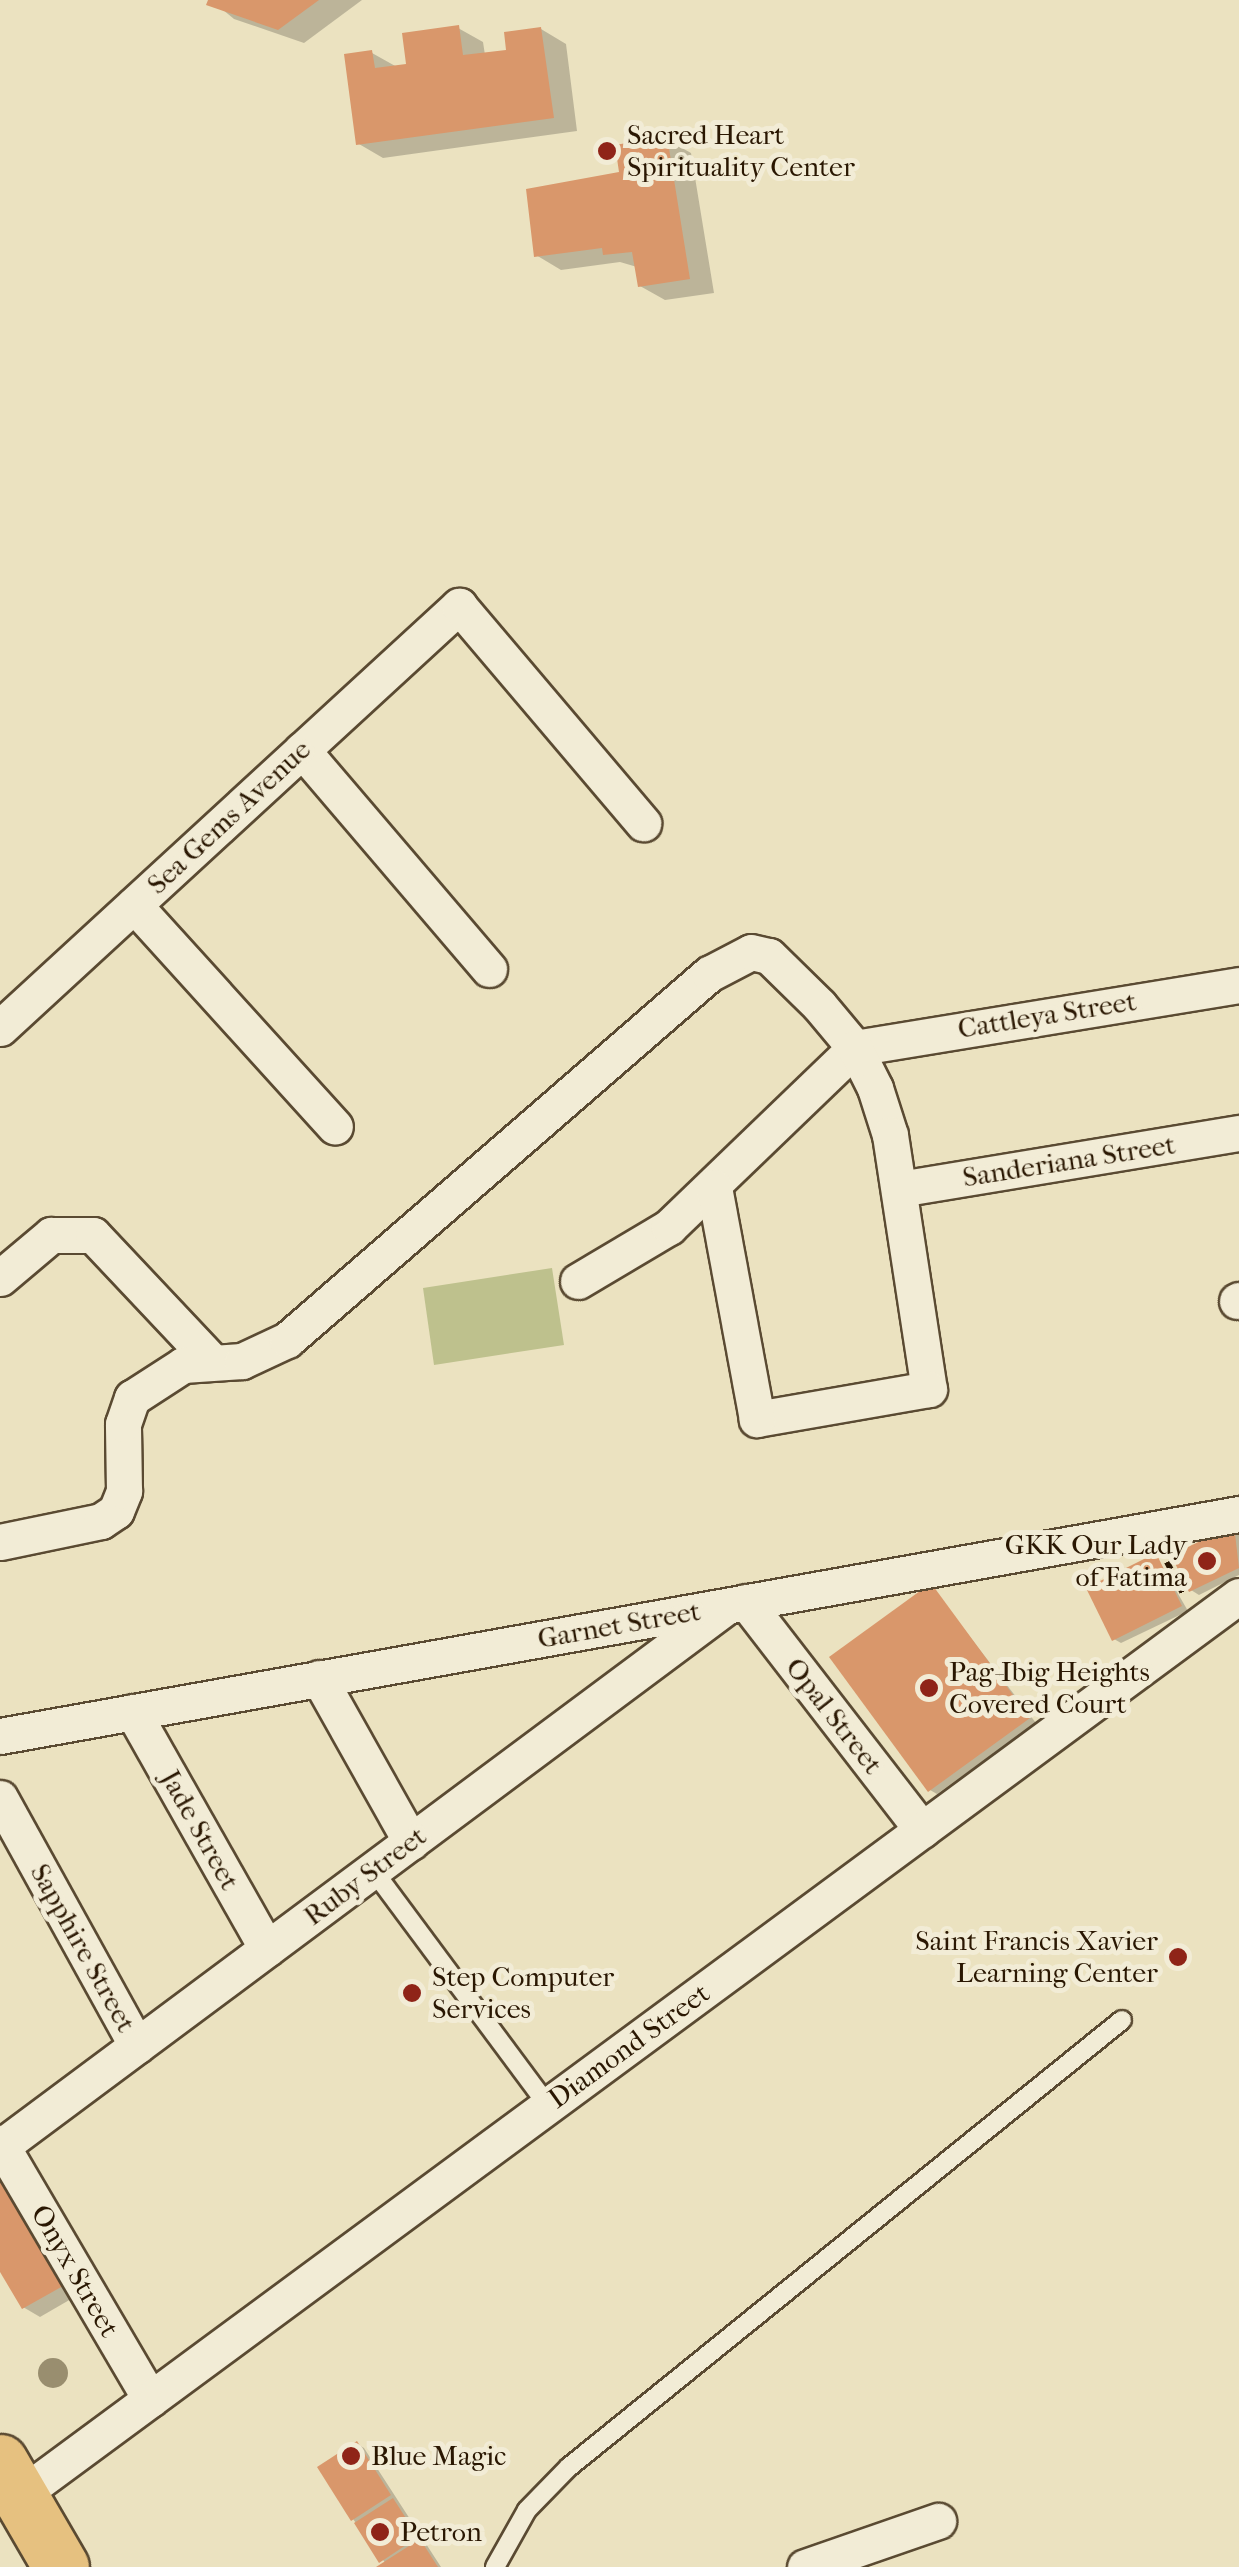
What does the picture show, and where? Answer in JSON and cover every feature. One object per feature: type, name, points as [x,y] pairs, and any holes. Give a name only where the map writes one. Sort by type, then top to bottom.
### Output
[{"type":"main road","points":[[10,2479],[61,2567]]},
{"type":"street","name":"Sea Gems Avenue","points":[[0,1028],[458,606],[642,824]]},
{"type":"street","points":[[302,750],[489,969]]},
{"type":"street","points":[[134,904],[336,1127]]},
{"type":"street","points":[[0,1542],[101,1521],[116,1511],[124,1491],[123,1424],[132,1398],[158,1376],[210,1359],[242,1361],[287,1340],[732,958],[751,952],[769,956],[855,1048],[890,1134],[929,1389],[757,1419],[714,1186]]},
{"type":"street","name":"Cattleya Street","points":[[855,1048],[1239,985]]},
{"type":"street","points":[[578,1281],[643,1246],[714,1186],[855,1048]]},
{"type":"street","name":"Sanderiana Street","points":[[900,1188],[1239,1134]]},
{"type":"street","points":[[0,1278],[51,1235],[93,1235],[210,1359]]},
{"type":"street","name":"Garnet Street","points":[[0,1736],[1239,1514]]},
{"type":"street","name":"Diamond Street","points":[[10,2479],[150,2399],[1239,1596]]},
{"type":"street","name":"Opal Street","points":[[738,1604],[922,1830]]},
{"type":"street","name":"Ruby Street","points":[[1,2144],[738,1604]]},
{"type":"street","points":[[319,1678],[411,1842]]},
{"type":"street","name":"Jade Street","points":[[133,1712],[266,1949]]},
{"type":"street","name":"Sapphire Street","points":[[0,1798],[137,2046]]},
{"type":"street","name":"Onyx Street","points":[[1,2144],[150,2399]]},
{"type":"street","points":[[805,2567],[938,2521]]},
{"type":"lane","points":[[373,1870],[548,2106]]},
{"type":"lane","points":[[495,2567],[527,2510],[569,2467],[1122,2020]]},
{"type":"path","points":[[1151,1530],[1198,1626]]},
{"type":"green space","points":[[552,1268],[564,1345],[434,1365],[423,1288]]},
{"type":"building","points":[[208,0],[319,0],[278,30],[206,5]]},
{"type":"building","points":[[459,25],[463,55],[506,50],[504,32],[541,27],[554,118],[356,145],[344,54],[372,50],[375,68],[406,64],[402,33]]},
{"type":"building","points":[[667,136],[690,279],[638,287],[632,252],[603,255],[602,248],[534,257],[526,189],[619,172],[615,145]]},
{"type":"building","name":"GKK Our Lady of Fatima","points":[[1234,1525],[1239,1568],[1189,1592],[1171,1555]]},
{"type":"building","points":[[1156,1553],[1182,1606],[1112,1641],[1086,1588]]},
{"type":"building","name":"Pag-Ibig Heights Covered Court","points":[[931,1583],[1030,1718],[928,1792],[829,1657]]},
{"type":"building","points":[[0,2175],[63,2286],[22,2309],[0,2272]]},
{"type":"building","points":[[357,2441],[391,2495],[351,2521],[317,2467]]},
{"type":"building","points":[[393,2498],[418,2537],[379,2563],[354,2523]]},
{"type":"building","points":[[420,2539],[438,2567],[376,2567]]},
{"type":"place","name":"Sacred Heart Spirituality Center","points":[[607,151]]},
{"type":"place","name":"GKK Our Lady of Fatima","points":[[1207,1561]]},
{"type":"place","name":"Pag-Ibig Heights Covered Court","points":[[929,1688]]},
{"type":"place","name":"Saint Francis Xavier Learning Center","points":[[1178,1957]]},
{"type":"place","name":"Step Computer Services","points":[[412,1993]]},
{"type":"place","name":"Blue Magic","points":[[351,2456]]},
{"type":"place","name":"Petron","points":[[380,2532]]}]
